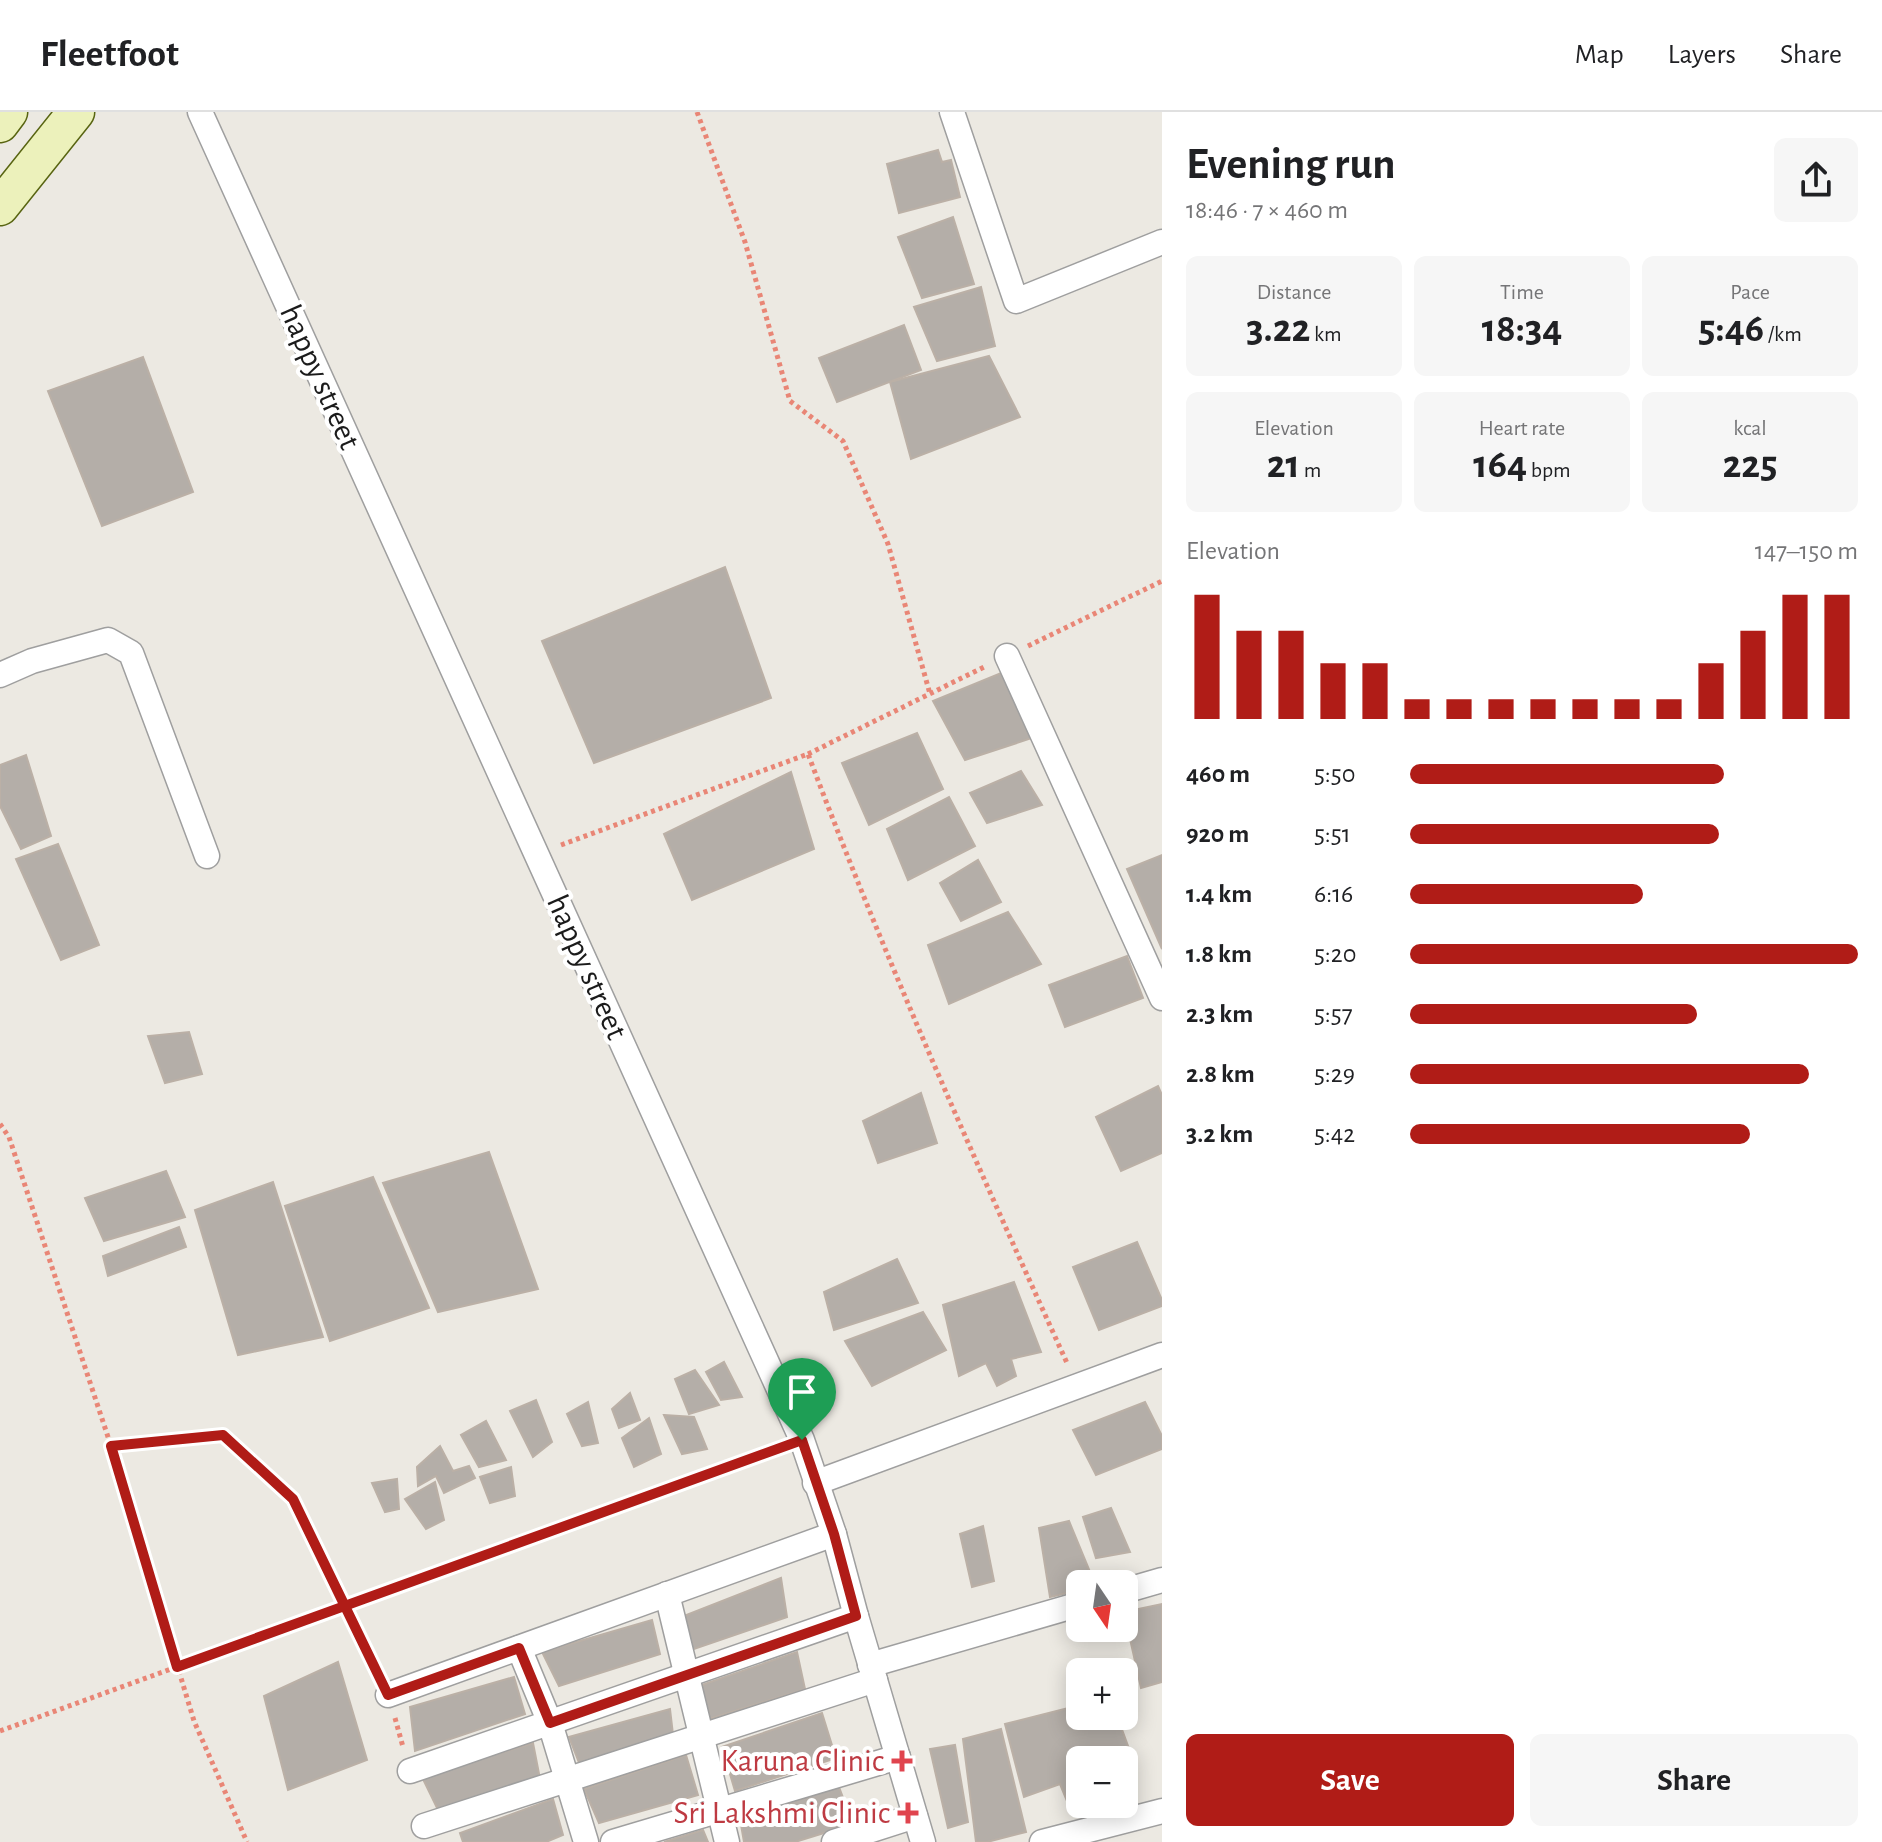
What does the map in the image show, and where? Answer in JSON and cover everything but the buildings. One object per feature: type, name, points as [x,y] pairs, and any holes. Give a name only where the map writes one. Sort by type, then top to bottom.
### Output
[{"type":"main road","points":[[0,124],[9,112]]},
{"type":"main road","points":[[0,207],[76,112]]},
{"type":"street","name":"happy street","points":[[200,112],[802,1440],[834,1534],[923,1842]]},
{"type":"street","points":[[952,112],[1016,301],[1162,242]]},
{"type":"street","points":[[0,675],[32,661],[108,640],[131,653],[207,856]]},
{"type":"street","points":[[1007,656],[1162,998]]},
{"type":"street","points":[[815,1483],[1162,1355]]},
{"type":"street","points":[[388,1695],[834,1534]]},
{"type":"street","points":[[1138,1587],[1162,1580]]},
{"type":"street","points":[[667,1594],[727,1842]]},
{"type":"street","points":[[424,1826],[701,1736],[872,1672],[1066,1609]]},
{"type":"street","points":[[410,1771],[856,1616]]},
{"type":"street","points":[[519,1648],[550,1723],[586,1842]]},
{"type":"street","points":[[613,1842],[898,1757]]},
{"type":"street","points":[[1042,1842],[1162,1811]]},
{"type":"street","points":[[834,1842],[915,1816]]},
{"type":"path","points":[[697,112],[745,242],[790,401],[843,441],[888,544],[930,694]]},
{"type":"path","points":[[536,854],[808,754],[854,877],[944,1092],[1077,1386]]},
{"type":"path","points":[[0,1124],[9,1137],[111,1446],[194,1721],[247,1842]]},
{"type":"path","points":[[111,1446],[223,1435],[293,1499],[388,1695],[410,1771]]},
{"type":"path","points":[[0,1731],[802,1440]]},
{"type":"place","name":"Karuna Clinic","points":[[902,1761]]},
{"type":"place","name":"Sri Lakshmi Clinic","points":[[908,1813]]},
{"type":"route","points":[[802,1440],[345,1606],[261,1636],[177,1667],[111,1446],[223,1435],[293,1499],[345,1606],[388,1695],[519,1648],[550,1723],[856,1616],[834,1534],[802,1440]]}]
